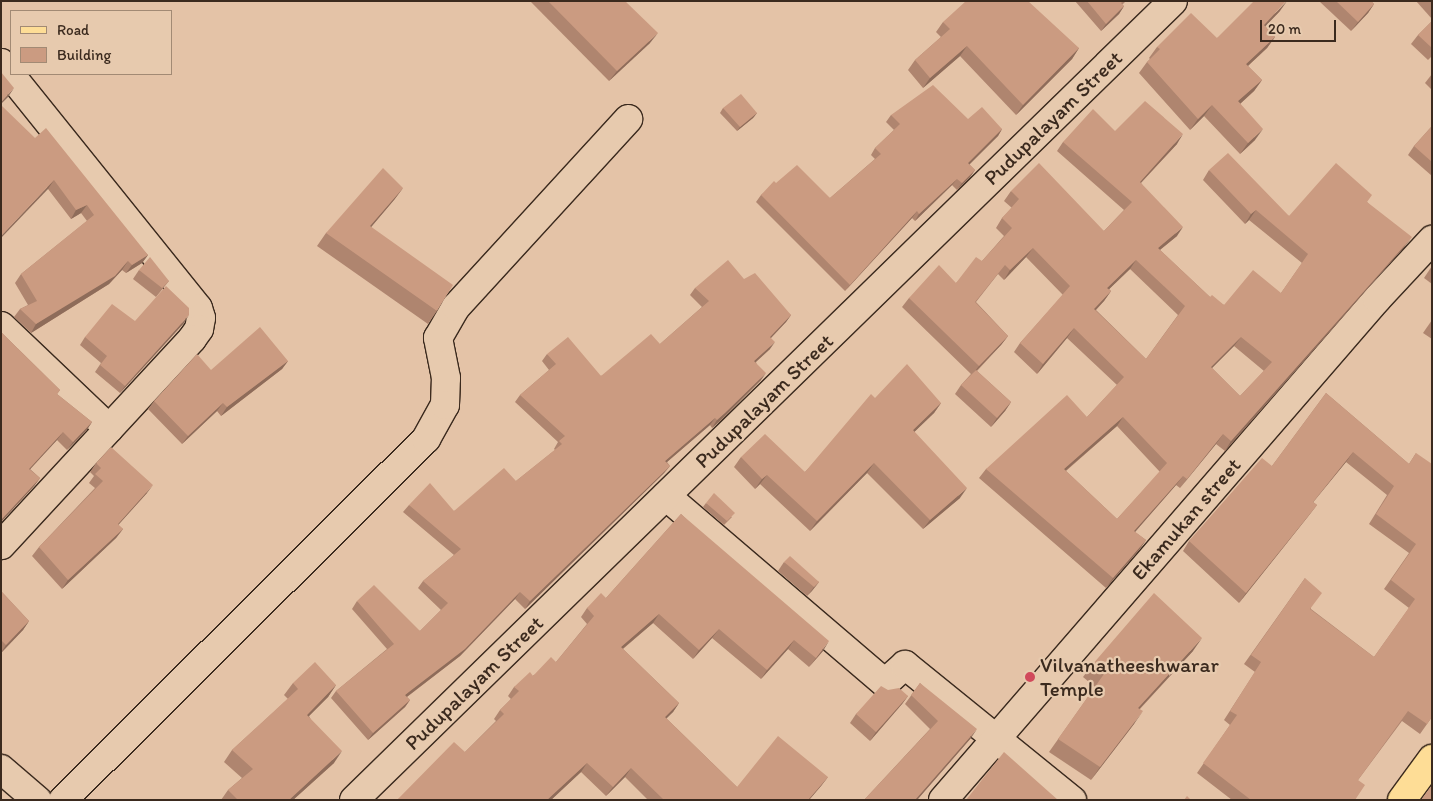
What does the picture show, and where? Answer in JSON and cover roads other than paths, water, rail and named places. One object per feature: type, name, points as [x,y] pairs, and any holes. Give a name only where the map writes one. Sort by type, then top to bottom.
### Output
[{"type":"main road","points":[[1402,800],[1432,759]]},
{"type":"street","name":"Pudupalayam Street","points":[[354,800],[1173,1]]},
{"type":"street","points":[[1,64],[198,308],[199,330],[1,545]]},
{"type":"street","points":[[63,800],[426,439],[445,405],[446,378],[438,338],[456,307],[628,119]]},
{"type":"street","name":"Ekamukan street","points":[[943,800],[1432,240]]},
{"type":"street","points":[[1,326],[109,429]]},
{"type":"street","points":[[666,496],[885,683],[905,665],[1072,800]]},
{"type":"street","points":[[1,769],[37,800]]},
{"type":"place","name":"Vilvanatheeshwarar Temple","points":[[1030,677]]}]
